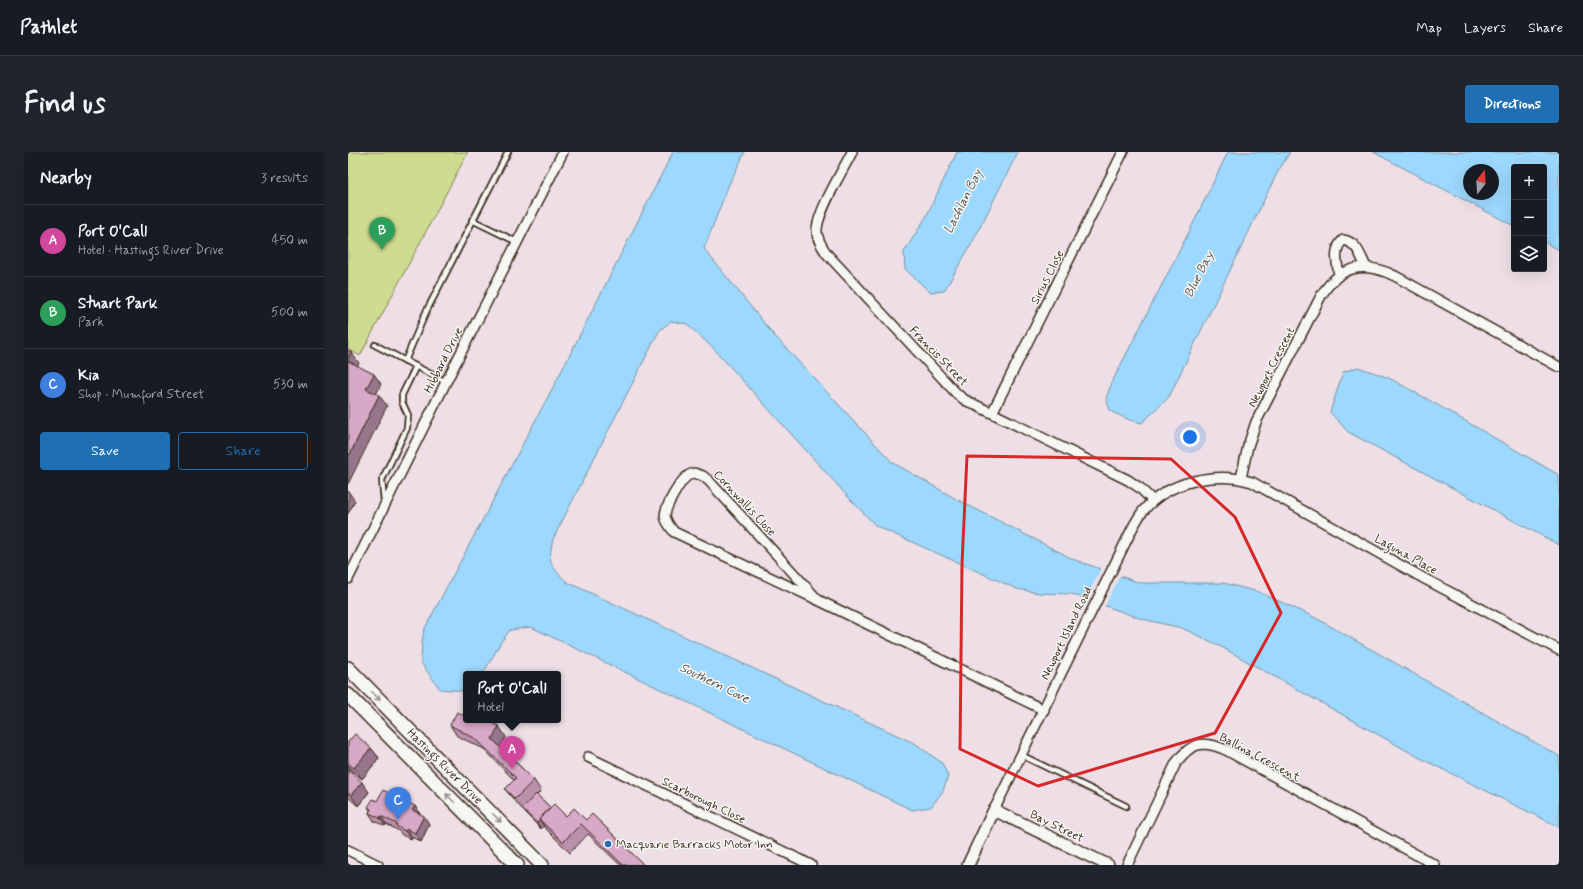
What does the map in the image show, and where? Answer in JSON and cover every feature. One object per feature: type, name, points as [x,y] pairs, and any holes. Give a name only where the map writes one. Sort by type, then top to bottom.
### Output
[{"type":"main road","name":"Hastings River Drive","points":[[348,668],[542,865]]},
{"type":"main road","name":"Hastings River Drive","points":[[348,695],[517,865]]},
{"type":"street","name":"Hibbard Drive","points":[[348,579],[516,242],[563,152]]},
{"type":"street","name":"Francis Street","points":[[852,152],[820,216],[816,229],[819,242],[827,254],[950,387],[965,400],[1128,480],[1140,488],[1154,501]]},
{"type":"street","name":"Sirius Close","points":[[992,413],[1123,152]]},
{"type":"street","points":[[1339,275],[1336,251],[1338,244],[1343,240],[1350,241],[1355,245],[1366,267]]},
{"type":"street","name":"Newport Crescent","points":[[1241,478],[1248,446],[1256,422],[1321,296],[1328,284],[1339,275],[1352,268],[1366,267],[1381,269],[1559,367]]},
{"type":"street","name":"Cornwallis Close","points":[[818,600],[709,481],[703,476],[694,473],[688,476],[667,507],[665,516],[668,525],[674,532],[1044,710]]},
{"type":"street","name":"Newport Island Road","points":[[968,865],[1092,609],[1142,511],[1167,492],[1187,483],[1225,477],[1241,478]]},
{"type":"street","name":"Laguna Place","points":[[1241,478],[1262,486],[1424,579],[1559,650]]},
{"type":"street","name":"Ballina Crescent","points":[[1127,865],[1176,763],[1187,749],[1202,744],[1217,746],[1226,750],[1435,865]]},
{"type":"street","name":"Scarborough Close","points":[[588,757],[811,865]]},
{"type":"street","name":"Bay Street","points":[[994,810],[1108,865]]},
{"type":"street","points":[[348,850],[378,865]]},
{"type":"lane","points":[[404,361],[426,312],[508,152]]},
{"type":"lane","points":[[472,220],[516,242]]},
{"type":"lane","points":[[375,345],[446,382]]},
{"type":"lane","points":[[385,505],[382,480],[408,428],[408,415],[402,402],[402,395],[416,366]]},
{"type":"lane","points":[[1021,755],[1126,806]]},
{"type":"highlighted area","points":[[967,456],[1171,459],[1235,517],[1281,613],[1215,733],[1038,786],[960,749],[962,564]]},
{"type":"green space","points":[[348,152],[468,152],[360,356],[348,349]]},
{"type":"water","name":"Southern Cove","points":[[673,152],[745,152],[729,184],[704,249],[773,334],[892,462],[956,499],[1075,560],[1140,583],[1223,583],[1259,592],[1314,617],[1559,756],[1559,827],[1420,758],[1216,644],[1182,628],[1142,619],[1072,594],[1039,593],[1017,589],[876,526],[714,349],[687,324],[671,321],[659,331],[553,539],[550,559],[553,567],[567,582],[916,744],[942,763],[948,776],[943,791],[931,807],[912,810],[531,627],[510,630],[501,642],[485,671],[463,671],[463,691],[440,689],[421,663],[424,630],[559,376]]},
{"type":"water","name":"Lachlan Bay","points":[[957,152],[1018,152],[972,243],[944,291],[930,292],[905,269],[904,252],[926,217]]},
{"type":"water","name":"Blue Bay","points":[[1228,152],[1290,152],[1277,173],[1169,397],[1142,423],[1130,420],[1110,411],[1106,398],[1113,380],[1189,232]]},
{"type":"water","points":[[1373,152],[1559,152],[1559,250],[1547,244],[1547,164],[1511,164],[1511,224],[1464,200],[1499,200],[1499,164],[1463,164],[1463,199]]},
{"type":"water","points":[[1358,367],[1389,378],[1559,475],[1559,545],[1348,432],[1330,412],[1343,372]]},
{"type":"pier","points":[[1102,567],[1121,574],[1104,608],[1085,601]]},
{"type":"building","points":[[348,350],[351,352],[348,359]]},
{"type":"building","points":[[348,361],[374,374],[366,389],[379,395],[348,458]]},
{"type":"building","points":[[457,712],[463,715],[463,723],[492,723],[499,726],[492,739],[534,780],[515,799],[505,789],[516,778],[476,739],[450,725]]},
{"type":"building","points":[[355,734],[371,748],[354,768],[348,763],[348,742]]},
{"type":"building","points":[[348,770],[362,782],[351,795],[348,793]]},
{"type":"building","points":[[383,790],[415,806],[412,810],[424,816],[415,833],[407,829],[405,831],[396,826],[397,824],[381,816],[380,818],[369,813],[371,809],[368,807],[373,799],[377,801]]},
{"type":"building","points":[[536,794],[551,808],[539,819],[540,820],[537,823],[522,809]]},
{"type":"building","points":[[554,804],[566,816],[574,808],[586,820],[592,814],[643,865],[623,865],[581,824],[563,842],[539,819]]},
{"type":"place","name":"Stuart Park","points":[[382,250]]},
{"type":"place","name":"Port O'Call","points":[[512,769]]},
{"type":"place","name":"Kia","points":[[398,820]]},
{"type":"place","name":"Macquarie Barracks Motor Inn","points":[[608,844]]}]
